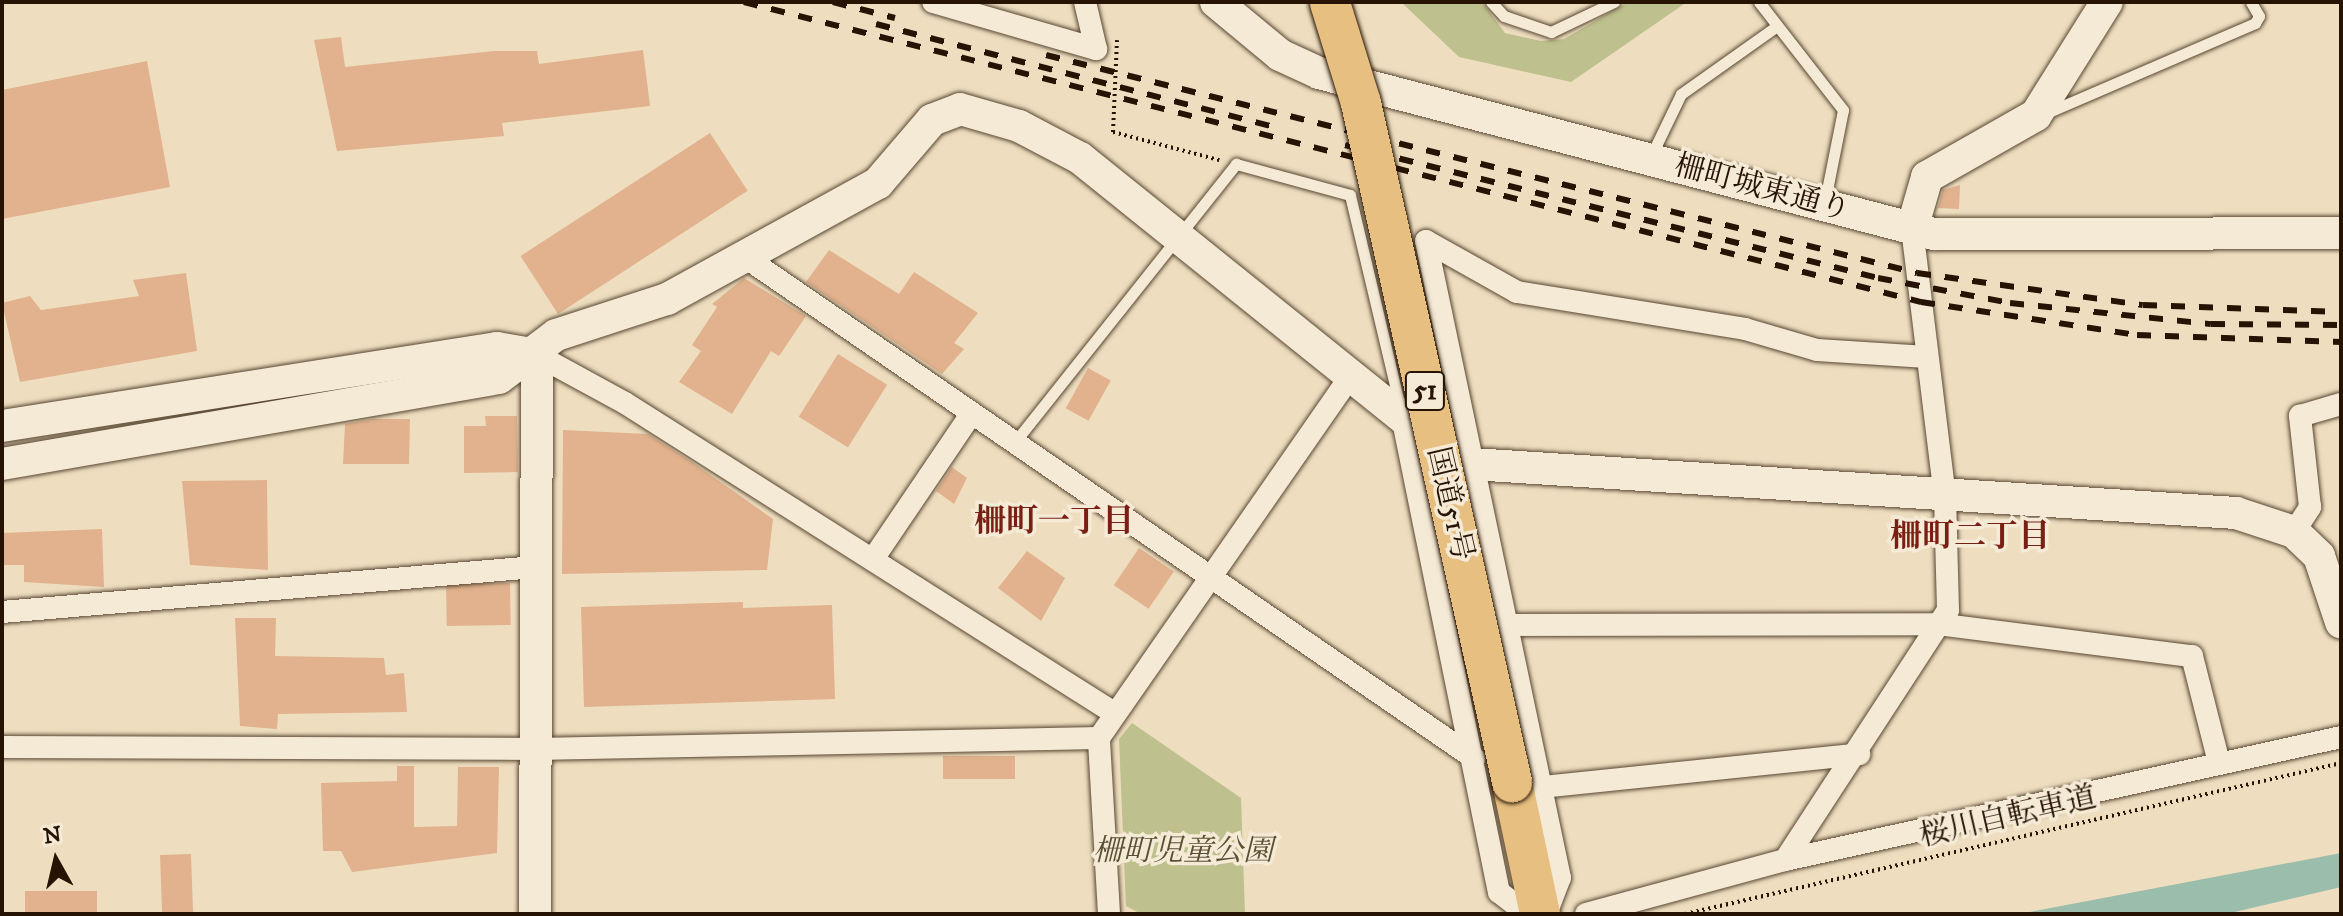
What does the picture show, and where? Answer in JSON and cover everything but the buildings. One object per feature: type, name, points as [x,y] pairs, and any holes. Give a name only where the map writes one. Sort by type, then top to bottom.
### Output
[{"type":"highway","name":"国道51号","points":[[1330,2],[1358,93],[1527,784],[1540,914]]},
{"type":"street","points":[[933,2],[1096,49],[1085,2]]},
{"type":"street","name":"柵町城東通り","points":[[1216,2],[1303,68],[1912,229],[2043,238],[2341,233]]},
{"type":"street","points":[[1785,860],[1859,754],[1948,610],[1945,497],[1912,229],[1927,177],[2036,115],[2107,2]]},
{"type":"street","points":[[2,454],[2,464],[499,378],[537,355],[556,335],[667,299],[878,183],[945,110],[1046,139],[1176,235],[1402,416],[1472,464],[1945,497],[2236,513],[2294,532],[2330,553],[2341,622]]},
{"type":"street","points":[[1546,914],[1560,878],[1527,784],[1506,625],[1426,241],[1517,292],[1745,329],[1817,350],[1927,357]]},
{"type":"street","points":[[745,257],[1474,758]]},
{"type":"street","points":[[2,426],[497,348],[537,355],[873,559],[1114,713]]},
{"type":"street","points":[[535,914],[537,355]]},
{"type":"street","points":[[1109,914],[1099,738],[1351,376]]},
{"type":"street","points":[[2294,532],[2310,507],[2300,416],[2341,404]]},
{"type":"street","points":[[873,559],[971,414]]},
{"type":"street","points":[[1402,416],[1499,892],[1527,914]]},
{"type":"street","points":[[2,612],[536,567]]},
{"type":"street","points":[[1506,625],[1937,624],[2192,656],[2219,763]]},
{"type":"street","points":[[1586,914],[1785,860],[2341,737]]},
{"type":"street","points":[[2,747],[535,749],[1099,738]]},
{"type":"street","points":[[1527,784],[1859,754]]},
{"type":"lane","points":[[1491,2],[1504,16],[1551,32],[1614,2]]},
{"type":"lane","points":[[1759,2],[1843,110],[1824,205]]},
{"type":"lane","points":[[2036,115],[2255,23],[2259,16],[2251,2]]},
{"type":"lane","points":[[1650,159],[1681,94],[1777,26]]},
{"type":"lane","points":[[1014,443],[1176,235],[1236,164],[1350,195],[1402,416]]},
{"type":"path","points":[[1117,40],[1113,132],[1236,164]]},
{"type":"path","name":"桜川自転車道","points":[[1685,914],[2341,763]]},
{"type":"green space","points":[[1401,2],[1482,2],[1505,33],[1541,41],[1564,39],[1628,2],[1687,2],[1571,82],[1459,57]]},
{"type":"green space","name":"柵町児童公園","points":[[1132,723],[1241,798],[1245,914],[1141,914],[1126,906],[1119,739]]},
{"type":"shaded area","points":[[2341,853],[2341,887],[2226,914],[2019,914]]},
{"type":"railway","points":[[744,2],[1921,302],[2137,335],[2341,342]]},
{"type":"railway","points":[[833,2],[895,18]]},
{"type":"railway","points":[[876,24],[1275,127]]},
{"type":"railway","points":[[1046,55],[1917,273],[2143,305],[2341,312]]},
{"type":"railway","points":[[1345,145],[1878,278],[2010,303],[2211,324],[2341,325]]},
{"type":"district","name":"柵町一丁目","points":[[1054,522]]},
{"type":"district","name":"柵町二丁目","points":[[1970,537]]}]
